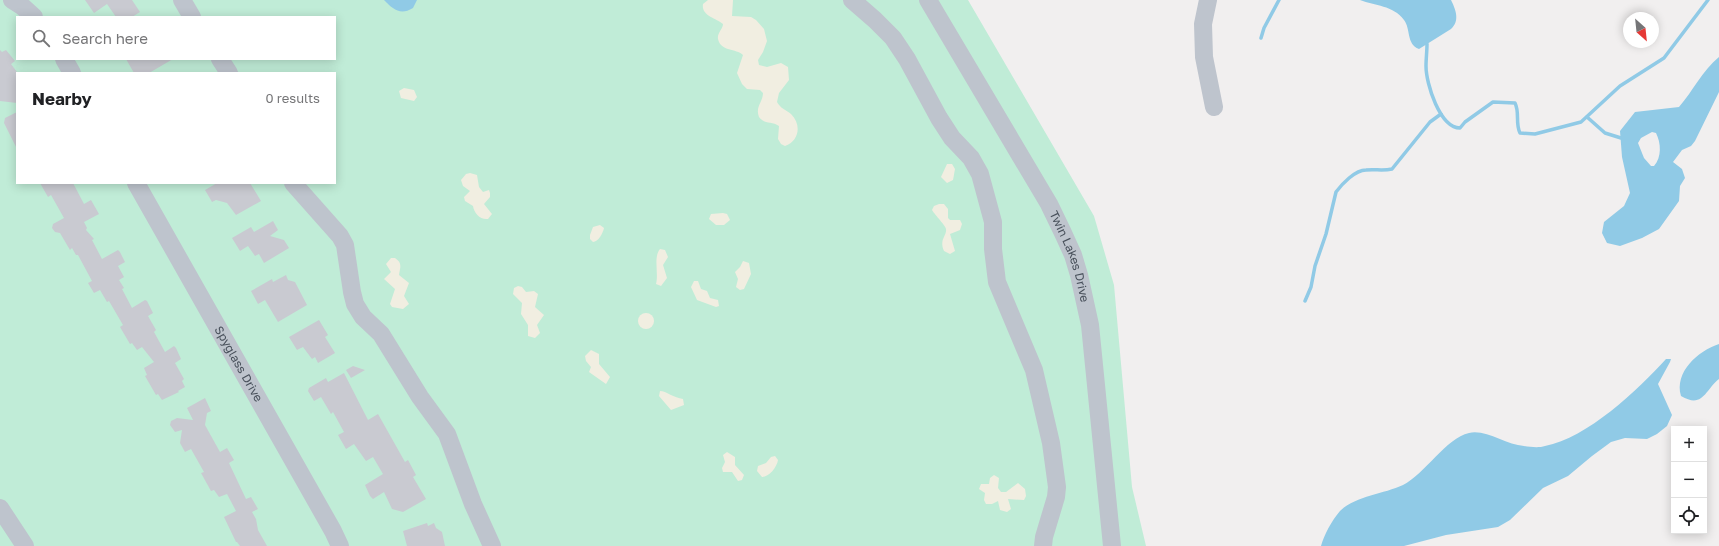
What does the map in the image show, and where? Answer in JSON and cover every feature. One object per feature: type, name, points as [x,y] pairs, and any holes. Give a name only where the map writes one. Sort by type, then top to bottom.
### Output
[{"type":"street","points":[[12,0],[33,16]]},
{"type":"street","points":[[182,0],[191,16]]},
{"type":"street","points":[[852,0],[893,38],[907,59],[939,118],[952,138],[971,158],[980,174],[994,222],[993,249],[997,282],[1034,370],[1052,450],[1057,487],[1056,498],[1044,537],[1043,546]]},
{"type":"street","name":"Twin Lakes Drive","points":[[928,0],[1049,204],[1073,255],[1083,290],[1090,325],[1112,546]]},
{"type":"street","points":[[1208,0],[1203,24],[1204,57],[1214,107]]},
{"type":"street","points":[[65,60],[71,72]]},
{"type":"street","points":[[221,60],[228,72]]},
{"type":"street","name":"Spyglass Drive","points":[[137,184],[334,531],[340,546]]},
{"type":"street","points":[[294,184],[340,236],[345,245],[355,304],[363,317],[381,334],[420,397],[447,434],[473,504],[492,546]]},
{"type":"street","points":[[0,508],[26,546]]},
{"type":"green space","points":[[0,0],[968,0],[1094,216],[1114,285],[1132,487],[1146,546],[0,546]]},
{"type":"sand","points":[[708,0],[733,0],[732,16],[751,17],[764,29],[767,41],[758,60],[759,65],[767,67],[781,63],[788,67],[789,80],[779,93],[777,102],[791,114],[797,123],[798,128],[796,137],[790,144],[785,146],[781,144],[778,139],[779,126],[766,122],[759,117],[758,110],[763,93],[760,90],[747,89],[742,84],[737,73],[743,55],[737,51],[725,48],[720,43],[718,37],[723,24],[704,11],[703,4]]},
{"type":"sand","points":[[404,88],[414,90],[417,97],[414,101],[401,98],[399,91]]},
{"type":"sand","points":[[947,164],[952,164],[955,169],[953,180],[947,183],[941,177]]},
{"type":"sand","points":[[470,173],[477,175],[479,187],[483,192],[489,190],[490,197],[484,204],[492,214],[488,219],[480,217],[476,213],[473,206],[465,201],[464,197],[470,191],[463,186],[461,180],[466,174]]},
{"type":"sand","points":[[944,204],[948,209],[948,218],[950,220],[960,220],[962,224],[960,230],[950,234],[955,251],[950,254],[944,251],[942,243],[946,228],[932,210],[934,206]]},
{"type":"sand","points":[[711,214],[727,214],[730,220],[724,225],[716,225],[709,219]]},
{"type":"sand","points":[[600,225],[604,228],[603,232],[595,242],[593,242],[590,239],[590,235],[593,227]]},
{"type":"sand","points":[[660,249],[665,250],[668,257],[663,265],[667,278],[661,286],[656,284],[656,261]]},
{"type":"sand","points":[[391,258],[398,260],[400,266],[399,275],[409,283],[404,296],[409,304],[403,309],[392,307],[390,304],[395,289],[384,279],[391,272],[386,264]]},
{"type":"sand","points":[[743,261],[749,263],[751,274],[744,289],[740,290],[736,287],[738,279],[735,272]]},
{"type":"sand","points":[[694,281],[698,281],[701,289],[707,291],[710,298],[718,300],[719,306],[716,307],[697,300],[691,287]]},
{"type":"sand","points":[[518,286],[522,287],[526,292],[534,291],[538,294],[535,307],[544,315],[537,325],[540,333],[535,338],[528,336],[528,325],[521,314],[522,303],[513,294],[514,288]]},
{"type":"sand","points":[[646,313],[653,318],[654,321],[649,328],[646,329],[639,324],[638,321],[643,314]]},
{"type":"sand","points":[[591,350],[599,354],[599,364],[610,377],[606,384],[589,372],[591,367],[586,361],[585,356]]},
{"type":"sand","points":[[660,391],[683,399],[684,405],[671,410],[659,396]]},
{"type":"sand","points":[[727,452],[735,457],[735,465],[744,475],[742,480],[738,481],[732,472],[723,472],[722,468],[725,462],[723,455]]},
{"type":"sand","points":[[775,456],[778,460],[774,468],[765,477],[762,477],[757,471],[758,466],[766,463],[771,457]]},
{"type":"sand","points":[[994,475],[999,478],[998,488],[1001,492],[1006,492],[1018,483],[1025,489],[1026,496],[1024,500],[1008,499],[1011,509],[1007,512],[1000,510],[998,501],[992,504],[986,504],[984,500],[985,493],[979,489],[981,484],[989,484],[990,478]]},
{"type":"water","points":[[384,0],[417,0],[413,8],[400,11],[394,9]]},
{"type":"water","points":[[1360,0],[1451,0],[1456,11],[1456,22],[1451,29],[1419,49],[1412,44],[1406,24],[1400,15],[1395,11]]},
{"type":"water","points":[[1719,57],[1719,92],[1695,141],[1691,146],[1682,150],[1673,162],[1682,169],[1685,178],[1680,186],[1679,201],[1659,229],[1642,238],[1620,246],[1607,243],[1602,233],[1604,222],[1624,206],[1630,193],[1622,157],[1620,131],[1635,112],[1679,107]],"holes":[[[1652,132],[1656,133],[1660,150],[1657,162],[1654,166],[1651,166],[1644,158],[1638,143],[1641,138]]]},
{"type":"water","points":[[1719,344],[1719,379],[1699,399],[1688,399],[1681,396],[1680,387],[1684,371],[1696,357],[1711,347]]},
{"type":"water","points":[[1666,359],[1671,359],[1658,384],[1672,415],[1667,426],[1657,434],[1647,439],[1625,438],[1611,442],[1568,476],[1543,488],[1510,520],[1498,527],[1446,535],[1404,546],[1321,546],[1331,523],[1346,506],[1403,485],[1411,480],[1460,436],[1476,432],[1517,445],[1535,447],[1543,447],[1561,441],[1578,433],[1611,411],[1641,385]]},
{"type":"building","points":[[85,0],[132,0],[140,12],[134,16],[115,16],[107,4],[94,13]]},
{"type":"building","points":[[0,50],[2,52],[6,50],[15,61],[11,64],[17,72],[16,103],[0,101]]},
{"type":"building","points":[[127,60],[171,60],[151,72],[133,72]]},
{"type":"building","points":[[16,112],[16,147],[4,123],[5,118]]},
{"type":"building","points":[[41,184],[74,184],[84,204],[91,200],[99,214],[84,222],[87,228],[86,230],[94,239],[92,240],[102,259],[118,250],[120,252],[125,262],[118,266],[124,277],[119,280],[132,308],[145,300],[147,301],[153,313],[148,316],[156,330],[154,332],[165,352],[174,346],[176,348],[181,359],[175,363],[184,379],[182,381],[185,387],[178,391],[179,392],[162,400],[158,394],[156,395],[145,376],[147,375],[144,368],[154,362],[142,347],[137,350],[132,343],[130,344],[120,327],[123,325],[109,301],[107,302],[100,290],[94,293],[88,283],[92,281],[78,255],[76,255],[72,248],[70,250],[60,233],[55,232],[52,228],[53,224],[64,218],[51,195],[48,197]]},
{"type":"building","points":[[215,184],[251,184],[261,201],[236,215],[227,203],[216,200],[212,202],[205,190]]},
{"type":"building","points":[[273,221],[278,230],[270,236],[284,240],[289,248],[264,263],[259,254],[255,256],[248,246],[240,251],[232,238],[251,227],[254,232]]},
{"type":"building","points":[[286,275],[288,280],[295,282],[307,305],[278,322],[265,300],[258,304],[251,291],[272,279],[273,282]]},
{"type":"building","points":[[319,320],[328,335],[325,337],[335,353],[318,363],[315,357],[312,359],[303,347],[297,350],[289,337]]},
{"type":"building","points":[[353,366],[365,370],[351,378],[346,370]]},
{"type":"building","points":[[344,373],[368,420],[378,414],[405,462],[408,460],[416,475],[413,477],[426,499],[403,512],[392,509],[384,492],[373,499],[370,496],[365,485],[383,474],[373,457],[366,461],[354,444],[346,449],[338,435],[344,432],[333,412],[331,414],[321,397],[314,401],[308,391],[309,388],[326,378],[328,382]]},
{"type":"building","points":[[205,398],[211,411],[207,413],[205,425],[220,452],[227,448],[234,460],[229,463],[246,499],[251,497],[258,509],[252,512],[256,519],[258,530],[267,546],[240,546],[236,542],[224,517],[236,511],[227,494],[219,497],[214,490],[211,491],[201,473],[204,472],[191,449],[185,452],[180,443],[182,430],[175,432],[170,425],[171,421],[177,418],[193,420],[187,408]]},
{"type":"building","points":[[427,523],[428,526],[434,523],[436,528],[442,532],[445,546],[407,546],[403,531]]},
{"type":"waterway","points":[[1261,38],[1264,28],[1279,0]]},
{"type":"waterway","points":[[1427,44],[1426,66],[1428,83],[1431,94],[1440,113],[1446,121],[1453,126],[1460,128],[1465,122],[1493,102],[1515,103],[1520,133],[1535,134],[1581,122],[1620,86],[1664,58],[1708,0]]},
{"type":"waterway","points":[[1305,301],[1311,287],[1315,266],[1326,234],[1336,192],[1345,182],[1358,172],[1366,170],[1392,169],[1430,122],[1441,114]]},
{"type":"waterway","points":[[1587,117],[1605,133],[1621,138]]}]
